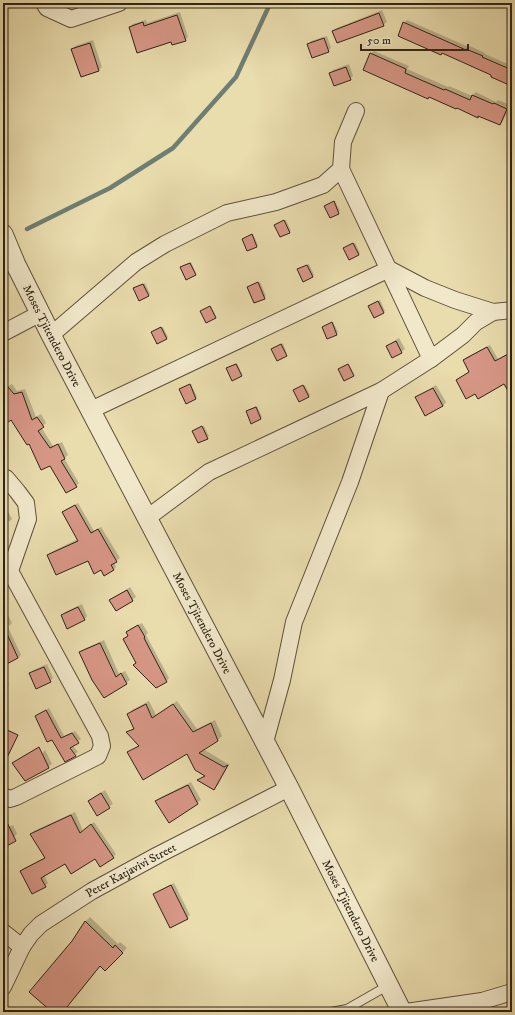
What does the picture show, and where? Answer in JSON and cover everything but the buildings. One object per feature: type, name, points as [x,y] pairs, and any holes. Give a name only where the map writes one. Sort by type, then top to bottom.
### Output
[{"type":"street","points":[[44,3],[47,8],[71,19],[119,3]]},
{"type":"street","points":[[356,111],[344,142],[340,169],[431,359]]},
{"type":"street","points":[[51,335],[136,262],[165,244],[227,213],[276,202],[323,185],[340,169]]},
{"type":"street","name":"Moses Tjitendero Drive","points":[[3,234],[16,265],[51,335],[289,788],[402,1012]]},
{"type":"street","points":[[389,269],[440,294],[492,312],[512,310]]},
{"type":"street","points":[[91,410],[389,269]]},
{"type":"street","points":[[148,518],[209,472],[381,392],[431,359],[463,335],[476,322],[492,312]]},
{"type":"street","points":[[3,333],[41,313]]},
{"type":"street","points":[[265,742],[282,680],[294,622],[350,482],[381,392]]},
{"type":"street","points":[[3,477],[6,478],[26,503],[28,519],[6,572],[100,736],[102,746],[98,756],[16,797],[10,799],[3,796]]},
{"type":"street","name":"Peter Katjavivi Street","points":[[3,987],[22,946],[41,924],[92,891],[158,855],[289,788]]},
{"type":"street","points":[[3,932],[22,946]]},
{"type":"street","points":[[406,1012],[482,1001],[512,992]]},
{"type":"lane","points":[[330,1012],[347,1009],[389,985]]},
{"type":"waterway","points":[[27,229],[110,188],[173,148],[236,77],[269,6],[269,3]]}]
